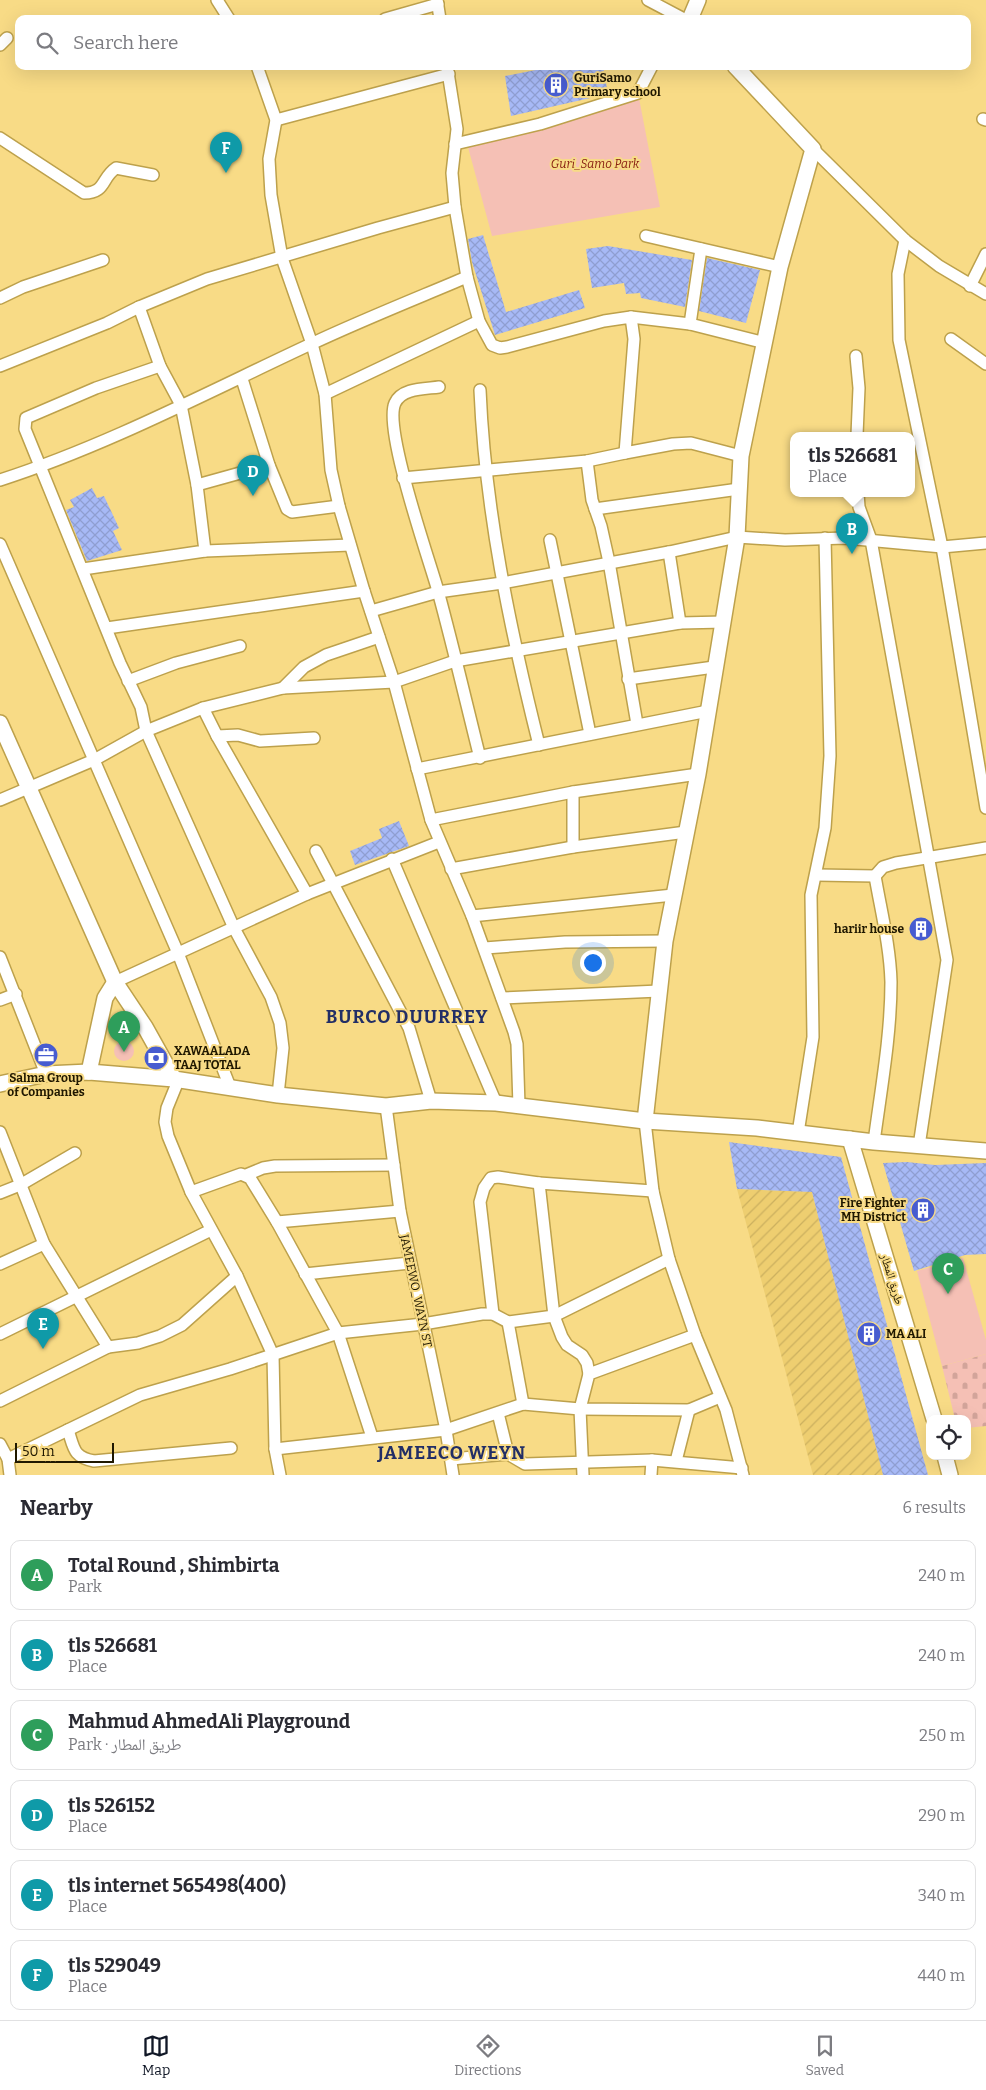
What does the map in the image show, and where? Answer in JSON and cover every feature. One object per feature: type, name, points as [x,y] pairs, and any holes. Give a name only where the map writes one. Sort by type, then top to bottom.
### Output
[{"type":"main road","points":[[685,15],[698,0]]},
{"type":"main road","points":[[645,1121],[665,941],[698,774],[714,667],[724,622],[737,536],[741,456],[780,267],[813,149],[739,70]]},
{"type":"main road","points":[[0,723],[115,982],[145,1027],[176,1080]]},
{"type":"main road","points":[[89,1072],[105,998],[115,982]]},
{"type":"main road","points":[[0,1084],[46,1074],[89,1072],[176,1080],[278,1095],[386,1106],[431,1101],[496,1103],[645,1121],[757,1128],[874,1142],[986,1151]]},
{"type":"main road","name":"طريق المطار","points":[[850,1139],[933,1415]]},
{"type":"main road","points":[[946,1460],[950,1475]]},
{"type":"street","points":[[217,0],[226,15]]},
{"type":"street","points":[[648,0],[676,15]]},
{"type":"street","points":[[397,15],[438,2],[440,15]]},
{"type":"street","points":[[258,70],[276,120],[270,168],[271,196],[282,258],[312,344],[325,394],[331,470],[339,506],[394,682],[431,820],[485,948],[517,1044],[519,1106]]},
{"type":"street","points":[[276,120],[448,70],[457,129],[452,173],[455,207],[467,276],[478,321],[492,345],[500,348],[604,321],[631,317],[690,324],[765,343]]},
{"type":"street","points":[[455,144],[540,124],[638,93],[650,70]]},
{"type":"street","points":[[0,138],[84,193],[93,193],[100,189],[110,172],[116,168],[153,175]]},
{"type":"street","points":[[813,149],[833,171],[905,240],[939,266],[986,294]]},
{"type":"street","points":[[0,366],[108,323],[139,307],[207,279],[455,207]]},
{"type":"street","points":[[646,236],[780,267]]},
{"type":"street","points":[[905,240],[898,274],[899,340],[942,547],[986,808]]},
{"type":"street","points":[[690,324],[701,250]]},
{"type":"street","points":[[970,286],[986,254]]},
{"type":"street","points":[[0,298],[103,260]]},
{"type":"street","points":[[0,480],[41,467],[242,379],[312,344],[467,276]]},
{"type":"street","points":[[139,307],[160,366],[181,405],[197,484],[205,551]]},
{"type":"street","points":[[625,453],[634,339],[631,317]]},
{"type":"street","points":[[325,394],[478,321]]},
{"type":"street","points":[[951,340],[986,364]]},
{"type":"street","points":[[856,356],[859,388],[857,432]]},
{"type":"street","points":[[160,366],[96,388],[26,418],[25,430],[128,681],[141,706],[146,731],[234,928],[271,997],[280,1023],[283,1048],[278,1095]]},
{"type":"street","points":[[242,379],[270,465],[289,511],[339,506]]},
{"type":"street","points":[[439,387],[406,392],[398,397],[392,414],[403,478],[438,592],[480,758]]},
{"type":"street","points":[[480,390],[486,470],[502,583],[516,652],[539,745]]},
{"type":"street","points":[[403,478],[587,460],[674,444],[692,443],[741,456]]},
{"type":"street","points":[[587,460],[595,510],[609,562],[637,724]]},
{"type":"street","points":[[197,484],[270,465]]},
{"type":"street","points":[[595,510],[738,489]]},
{"type":"street","points":[[858,497],[859,508],[871,540],[947,960],[919,1146]]},
{"type":"street","points":[[371,611],[438,592],[502,583],[557,571],[669,552],[737,536],[785,540],[825,538],[871,540],[942,547],[986,543]]},
{"type":"street","points":[[798,1133],[812,1037],[811,895],[817,875],[825,828],[830,756],[825,538]]},
{"type":"street","points":[[550,540],[590,734]]},
{"type":"street","points":[[0,544],[178,952],[230,1087]]},
{"type":"street","points":[[83,569],[205,551],[350,545]]},
{"type":"street","points":[[669,552],[680,624]]},
{"type":"street","points":[[107,628],[364,591]]},
{"type":"street","points":[[0,800],[94,760],[146,731],[203,708],[283,688],[394,682],[455,661],[516,652],[620,632],[680,624],[724,622]]},
{"type":"street","points":[[283,688],[304,667],[326,655],[379,637]]},
{"type":"street","points":[[128,681],[176,663],[240,646]]},
{"type":"street","points":[[628,679],[714,667]]},
{"type":"street","points":[[203,708],[307,894]]},
{"type":"street","points":[[417,770],[708,711]]},
{"type":"street","points":[[217,736],[238,735],[260,742],[314,738]]},
{"type":"street","points":[[431,820],[573,792],[698,774]]},
{"type":"street","points":[[573,792],[573,847]]},
{"type":"street","points":[[451,869],[573,847],[686,832]]},
{"type":"street","points":[[115,982],[307,894],[439,842]]},
{"type":"street","points":[[817,875],[875,876],[883,867],[890,865],[986,848]]},
{"type":"street","points":[[316,851],[409,1028],[431,1101]]},
{"type":"street","points":[[392,859],[496,1103]]},
{"type":"street","points":[[874,1142],[888,1034],[891,982],[888,949],[875,876]]},
{"type":"street","points":[[472,916],[674,895]]},
{"type":"street","points":[[485,948],[565,942],[665,941]]},
{"type":"street","points":[[0,957],[46,1074]]},
{"type":"street","points":[[502,998],[659,991]]},
{"type":"street","points":[[0,1000],[16,994]]},
{"type":"street","points":[[176,1080],[167,1108],[165,1122],[168,1136],[191,1192],[237,1276],[272,1355],[275,1449],[280,1475]]},
{"type":"street","name":"JAMEEWO_WAYN ST","points":[[386,1106],[400,1211],[446,1430],[453,1475]]},
{"type":"street","points":[[498,1413],[508,1454],[527,1469],[581,1461],[652,1460],[676,1461],[742,1471],[720,1397],[694,1335],[669,1259],[653,1191],[645,1121]]},
{"type":"street","points":[[0,1132],[44,1244],[108,1347]]},
{"type":"street","points":[[0,1193],[20,1185],[75,1153]]},
{"type":"street","points":[[191,1192],[241,1174],[246,1175],[275,1166],[394,1165]]},
{"type":"street","points":[[246,1175],[277,1222],[338,1333],[372,1437]]},
{"type":"street","points":[[493,1314],[480,1202],[484,1188],[491,1178],[498,1177],[539,1183],[653,1191]]},
{"type":"street","points":[[539,1183],[554,1316],[567,1345],[582,1354],[587,1363],[589,1374],[580,1409],[583,1475]]},
{"type":"street","points":[[277,1222],[400,1211]]},
{"type":"street","points":[[0,1334],[211,1230]]},
{"type":"street","points":[[0,1264],[44,1244]]},
{"type":"street","points":[[8,1459],[140,1395],[338,1333],[493,1314],[508,1322],[554,1316],[669,1259]]},
{"type":"street","points":[[305,1274],[410,1263]]},
{"type":"street","points":[[0,1401],[108,1347],[138,1343],[160,1336],[182,1325],[237,1276]]},
{"type":"street","points":[[508,1322],[523,1404]]},
{"type":"street","points":[[589,1374],[694,1335]]},
{"type":"street","points":[[275,1449],[446,1430],[463,1422],[523,1404],[580,1409],[689,1410],[720,1397]]},
{"type":"street","points":[[676,1461],[689,1410]]},
{"type":"street","points":[[68,1430],[75,1452],[82,1458],[94,1461],[231,1448]]},
{"type":"street","points":[[0,1444],[8,1459],[10,1475]]},
{"type":"street","points":[[451,1459],[508,1454]]},
{"type":"street","points":[[651,1475],[652,1460]]},
{"type":"shaded area","points":[[737,1189],[812,1192],[883,1475],[813,1475]]},
{"type":"green space","name":"Guri_Samo Park","points":[[638,93],[660,207],[492,236],[465,136],[540,124]]},
{"type":"green space","points":[[124,1041],[131,1044],[134,1051],[131,1058],[124,1061],[117,1058],[114,1051],[117,1044]]},
{"type":"green space","points":[[963,1258],[986,1340],[986,1354],[942,1366],[917,1271]]},
{"type":"green space","points":[[986,1354],[986,1426],[971,1428],[971,1415],[954,1415],[942,1366]]},
{"type":"building","name":"GuriSamo Primary school","points":[[536,70],[604,70],[608,94],[511,116],[505,76]]},
{"type":"building","points":[[483,235],[506,312],[579,290],[585,308],[495,335],[472,262],[468,239]]},
{"type":"building","points":[[608,246],[692,260],[685,307],[641,298],[640,293],[626,294],[624,283],[592,288],[586,249]]},
{"type":"building","points":[[707,258],[760,270],[746,323],[699,311]]},
{"type":"building","points":[[92,488],[97,498],[104,496],[119,528],[113,531],[122,550],[87,561],[66,510],[74,507],[70,500]]},
{"type":"building","points":[[399,821],[409,846],[355,865],[350,851],[382,838],[379,829]]},
{"type":"building","name":"hariir house","points":[[926,919],[929,935],[917,938],[914,922]]},
{"type":"building","name":"MA ALI","points":[[729,1142],[841,1157],[928,1475],[883,1475],[812,1192],[737,1189]]},
{"type":"building","name":"Fire Fighter MH District","points":[[907,1162],[935,1165],[986,1163],[986,1254],[965,1255],[914,1271],[883,1163]]},
{"type":"place","name":"GuriSamo Primary school","points":[[556,85]]},
{"type":"place","name":"tls 529049","points":[[226,173]]},
{"type":"place","name":"tls 526152","points":[[253,496]]},
{"type":"place","name":"tls 526681","points":[[852,554]]},
{"type":"place","name":"hariir house","points":[[921,929]]},
{"type":"place","name":"Total Round , Shimbirta","points":[[124,1052]]},
{"type":"place","name":"Salma Group of Companies","points":[[46,1055]]},
{"type":"place","name":"XAWAALADA TAAJ TOTAL","points":[[156,1058]]},
{"type":"place","name":"Fire Fighter MH District","points":[[923,1210]]},
{"type":"place","name":"Mahmud AhmedAli Playground","points":[[948,1294]]},
{"type":"place","name":"MA ALI","points":[[869,1334]]},
{"type":"place","name":"tls internet 565498(400)","points":[[43,1349]]},
{"type":"district","name":"BURCO DUURREY","points":[[407,1017]]},
{"type":"district","name":"JAMEECO WEYN","points":[[452,1453]]}]
